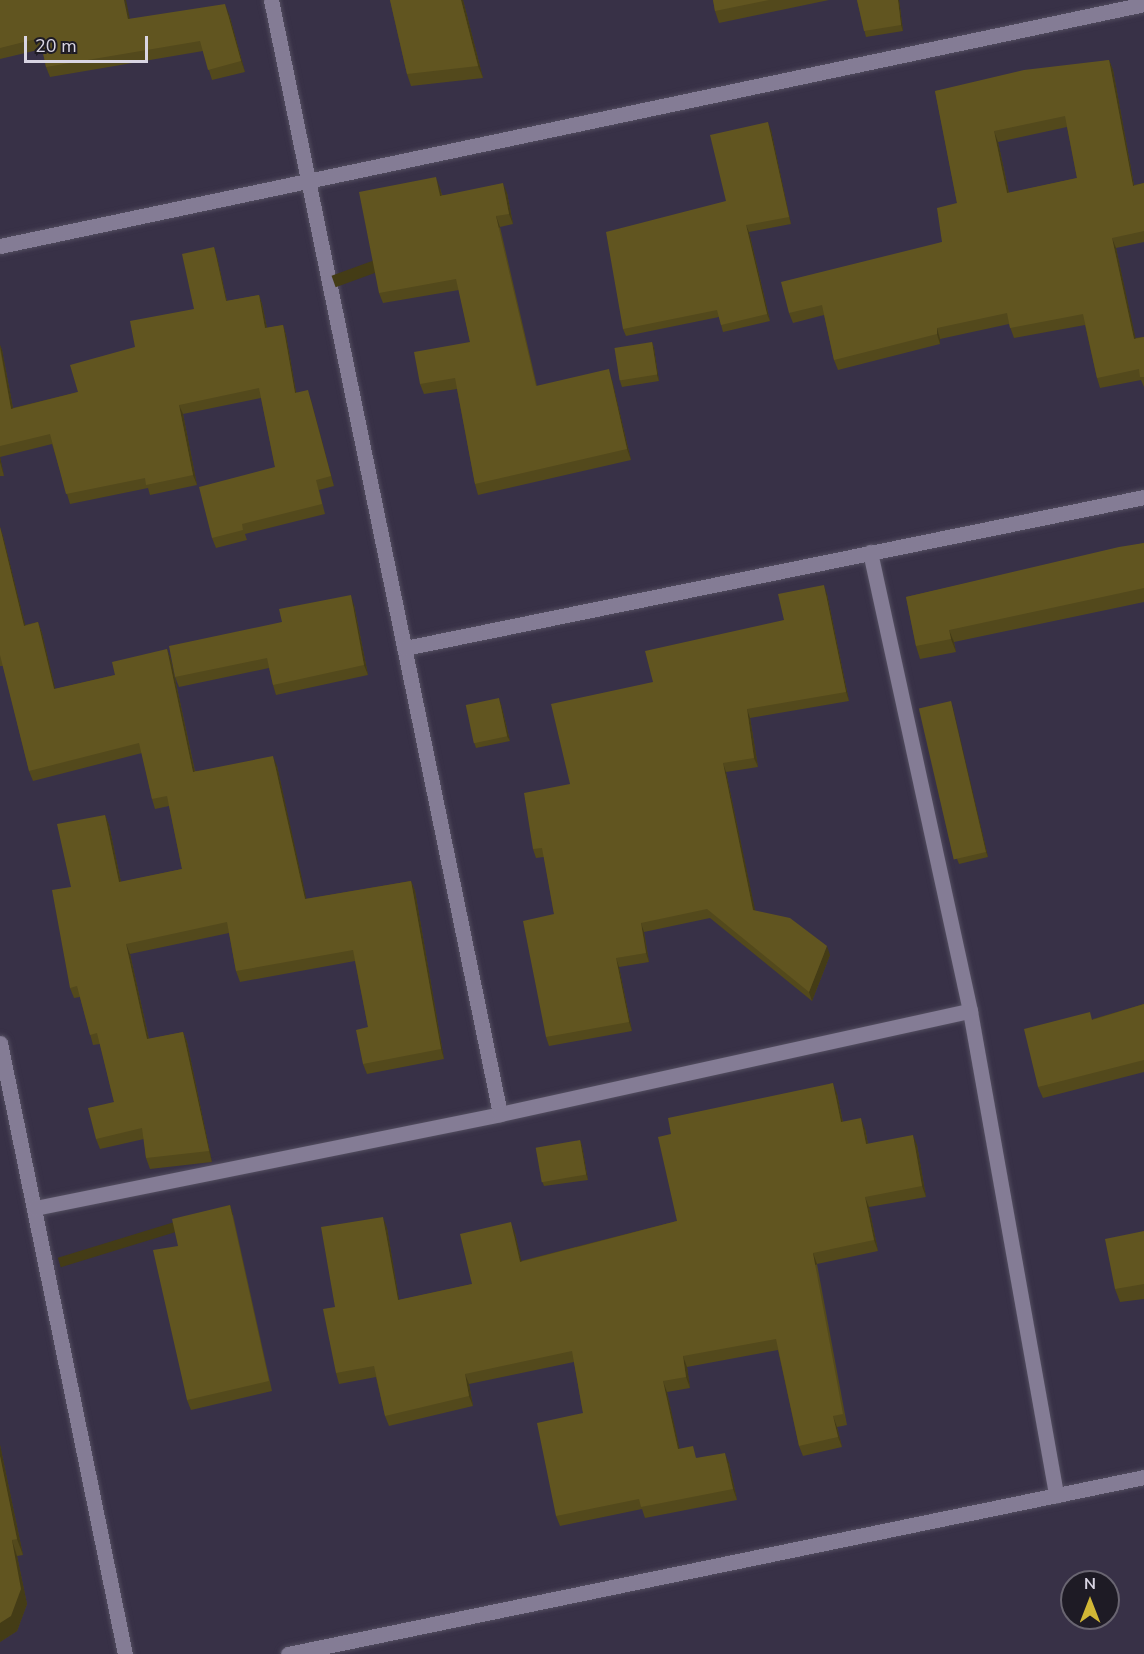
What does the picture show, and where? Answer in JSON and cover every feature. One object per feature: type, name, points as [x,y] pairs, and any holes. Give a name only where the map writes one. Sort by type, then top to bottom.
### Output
[{"type":"street","points":[[271,0],[306,180],[500,1114]]},
{"type":"street","points":[[0,246],[1144,4]]},
{"type":"street","points":[[405,648],[1144,497]]},
{"type":"street","points":[[870,552],[970,1011],[1056,1495]]},
{"type":"street","points":[[35,1208],[500,1114],[970,1011]]},
{"type":"street","points":[[0,1043],[125,1654]]},
{"type":"street","points":[[288,1654],[1144,1477]]},
{"type":"building","points":[[0,0],[124,0],[128,19],[225,4],[241,61],[208,70],[200,41],[46,67],[40,38],[0,48]]},
{"type":"building","points":[[390,0],[461,0],[478,66],[407,74]]},
{"type":"building","points":[[713,0],[769,0],[715,11]]},
{"type":"building","points":[[857,0],[898,0],[901,25],[864,31]]},
{"type":"building","points":[[1109,60],[1133,186],[1144,183],[1144,231],[1112,238],[1134,339],[1144,337],[1144,377],[1140,377],[1139,369],[1097,378],[1083,314],[1010,328],[1007,313],[937,328],[937,334],[834,360],[822,305],[789,313],[781,282],[942,242],[937,208],[957,203],[935,91],[1024,70]],"holes":[[[1065,116],[1077,178],[1007,193],[994,131]]]},
{"type":"building","points":[[768,122],[789,217],[746,225],[767,314],[721,325],[717,310],[623,329],[606,232],[726,201],[710,135]]},
{"type":"building","points":[[436,177],[440,196],[503,183],[509,214],[496,216],[536,386],[609,369],[627,449],[475,484],[455,378],[420,384],[414,352],[470,342],[456,279],[379,293],[359,192]]},
{"type":"building","points":[[214,247],[226,301],[259,295],[265,328],[283,325],[295,393],[308,390],[331,476],[316,480],[322,504],[242,524],[243,530],[212,538],[199,487],[275,467],[259,388],[179,405],[193,475],[146,485],[145,478],[66,494],[50,434],[0,446],[0,349],[11,409],[78,392],[70,365],[135,347],[130,321],[194,309],[182,254]]},
{"type":"building","points":[[652,342],[657,375],[620,381],[614,348]]},
{"type":"building","points":[[0,527],[24,626],[38,622],[54,689],[115,675],[112,662],[167,649],[193,772],[273,756],[305,899],[411,881],[441,1049],[363,1064],[356,1030],[368,1027],[353,950],[236,971],[227,922],[126,944],[147,1039],[183,1032],[209,1151],[146,1158],[142,1128],[96,1139],[88,1108],[114,1102],[97,1033],[90,1035],[77,986],[70,988],[52,890],[71,887],[57,824],[105,815],[119,882],[182,869],[167,796],[152,799],[139,743],[29,771],[0,655]]},
{"type":"building","points":[[1144,543],[1144,588],[949,630],[951,639],[916,646],[906,597]]},
{"type":"building","points":[[824,585],[846,692],[747,709],[754,758],[723,763],[753,910],[790,918],[827,946],[809,992],[707,909],[641,923],[646,953],[616,958],[629,1022],[546,1037],[523,921],[554,914],[542,848],[533,849],[524,793],[570,784],[551,704],[653,682],[645,651],[784,620],[778,594]]},
{"type":"building","points":[[351,595],[364,665],[273,685],[267,658],[175,677],[169,646],[282,622],[279,609]]},
{"type":"building","points":[[499,698],[507,736],[474,743],[466,705]]},
{"type":"building","points":[[951,701],[986,852],[954,859],[919,708]]},
{"type":"building","points":[[1144,1004],[1144,1060],[1038,1087],[1024,1029],[1090,1012],[1092,1020]]},
{"type":"building","points":[[833,1083],[841,1122],[861,1118],[866,1144],[913,1135],[922,1186],[865,1197],[874,1240],[813,1253],[843,1414],[833,1416],[838,1437],[799,1446],[776,1339],[683,1356],[686,1377],[663,1381],[678,1449],[693,1446],[696,1458],[725,1453],[733,1489],[641,1507],[639,1499],[556,1516],[537,1423],[583,1413],[572,1351],[465,1374],[469,1396],[385,1416],[374,1366],[336,1373],[323,1309],[335,1307],[321,1227],[383,1217],[398,1300],[472,1284],[460,1234],[511,1222],[520,1262],[677,1221],[658,1137],[671,1134],[668,1118]]},
{"type":"building","points":[[580,1140],[586,1174],[542,1182],[536,1148]]},
{"type":"building","points":[[230,1205],[269,1381],[187,1400],[153,1250],[178,1246],[172,1219]]},
{"type":"building","points":[[1144,1231],[1144,1284],[1115,1289],[1105,1239]]},
{"type":"building","points":[[0,1456],[17,1539],[12,1540],[21,1589],[11,1616],[0,1623]]}]
